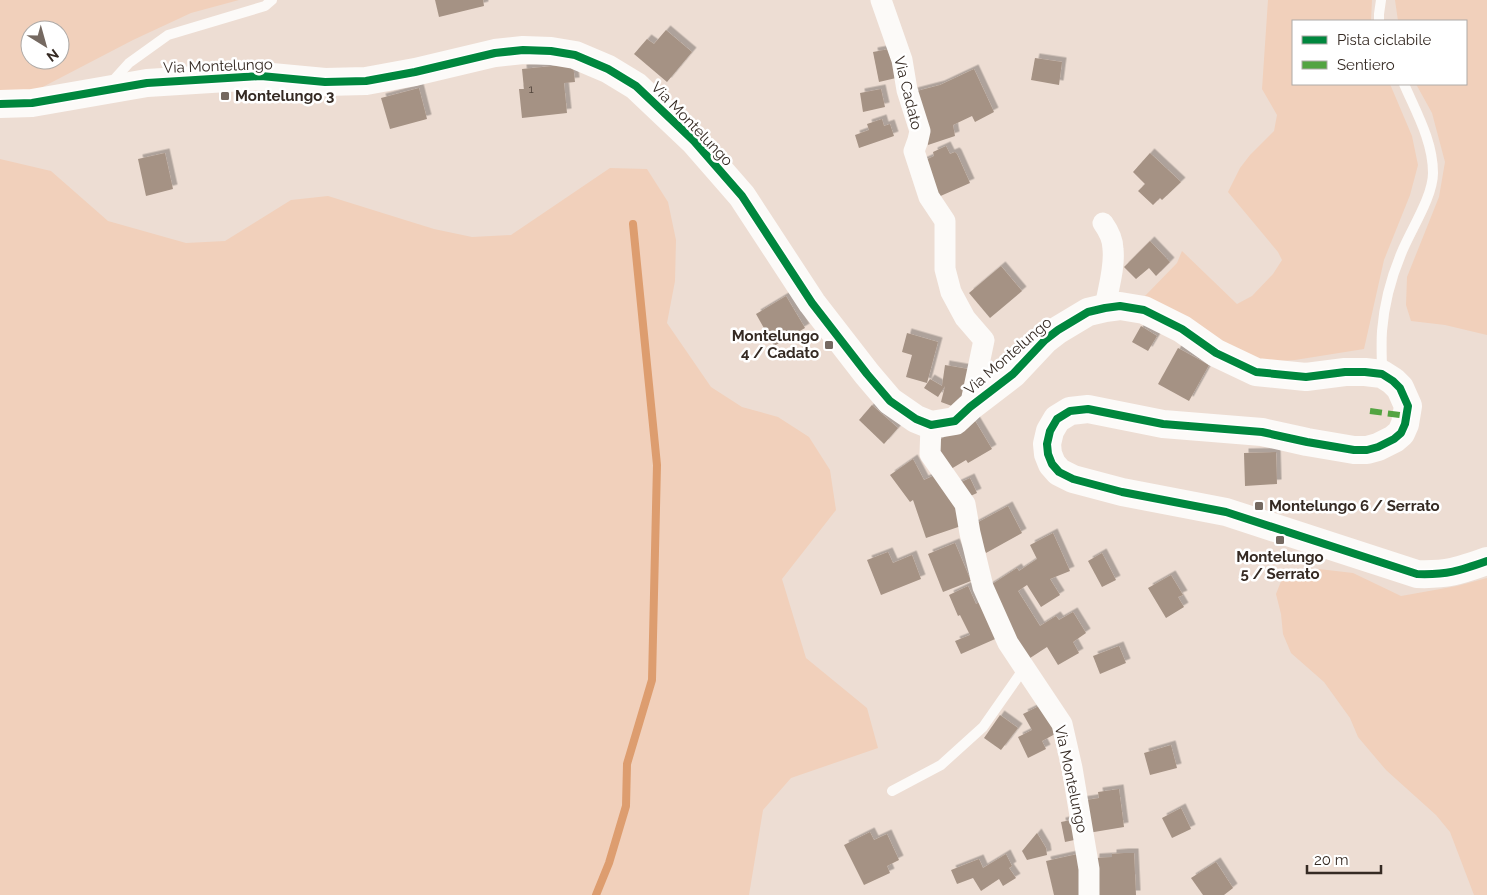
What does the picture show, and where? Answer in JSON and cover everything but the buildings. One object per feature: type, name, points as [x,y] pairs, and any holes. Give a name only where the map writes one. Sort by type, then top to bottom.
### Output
[{"type":"street","name":"Via Cadato","points":[[881,0],[902,60],[907,90],[920,131],[914,150],[929,197],[945,221],[945,269],[951,292],[966,318],[984,340],[970,407]]},
{"type":"street","name":"Via Montelungo","points":[[0,104],[32,103],[146,83],[261,76],[325,82],[366,82],[495,53],[523,50],[551,51],[575,55],[608,69],[636,86],[694,141],[742,196],[812,303],[867,374],[890,400],[916,419],[931,425],[955,421],[1013,374],[1045,340],[1058,330],[1088,312],[1120,306],[1144,310],[1182,329],[1216,353],[1256,372],[1306,377],[1345,372],[1382,374]]},
{"type":"street","points":[[1103,223],[1108,230],[1113,248],[1112,267],[1105,308]]},
{"type":"street","points":[[1382,374],[1400,388],[1408,406],[1405,424],[1401,433],[1394,439],[1367,450],[1354,450],[1307,442],[1262,432],[1164,424],[1088,409],[1070,411],[1057,419],[1050,431],[1047,444],[1048,454],[1052,464],[1059,472],[1073,479],[1122,492],[1226,512],[1417,574],[1438,575],[1455,572],[1487,561]]},
{"type":"street","name":"Via Montelungo","points":[[931,425],[930,454],[965,504],[983,588],[1008,643],[1062,724],[1072,768],[1089,869],[1089,895]]},
{"type":"lane","points":[[105,91],[129,63],[168,34],[265,6],[272,0]]},
{"type":"lane","points":[[1379,20],[1381,0]]},
{"type":"lane","points":[[1382,374],[1382,331],[1392,278],[1401,253],[1431,191],[1433,174],[1427,136],[1404,85]]},
{"type":"lane","points":[[892,791],[940,765],[983,727],[1025,667]]},
{"type":"shaded area","points":[[0,0],[239,0],[191,13],[133,40],[35,91],[0,94]]},
{"type":"shaded area","points":[[1268,0],[1372,0],[1371,20],[1292,20],[1292,85],[1390,85],[1412,136],[1418,165],[1410,195],[1384,260],[1364,349],[1295,360],[1264,362],[1222,348],[1142,299],[1177,263],[1182,251],[1237,304],[1252,296],[1273,274],[1282,260],[1278,252],[1228,192],[1240,168],[1274,131],[1277,115],[1262,89]]},
{"type":"shaded area","points":[[1395,0],[1487,0],[1487,335],[1445,325],[1411,321],[1406,305],[1407,277],[1439,197],[1445,162],[1432,113],[1417,85],[1467,85],[1467,20],[1398,20]]},
{"type":"shaded area","points":[[0,159],[51,171],[108,221],[186,243],[225,241],[291,200],[328,196],[434,229],[472,237],[511,235],[610,168],[647,169],[668,202],[676,240],[675,281],[667,323],[711,387],[742,407],[778,417],[809,437],[830,470],[836,510],[782,579],[806,658],[867,708],[878,748],[791,778],[763,810],[749,895],[0,895]]},
{"type":"shaded area","points":[[1319,569],[1353,573],[1401,596],[1457,586],[1487,578],[1487,895],[1474,895],[1450,832],[1436,815],[1386,770],[1358,737],[1350,718],[1324,682],[1291,653],[1283,634],[1276,594],[1284,574]]},
{"type":"waterway","points":[[596,895],[609,863],[626,806],[627,764],[652,680],[657,465],[633,224]]},
{"type":"marked path","points":[[1370,411],[1407,416]]},
{"type":"cycle path","points":[[0,104],[32,103],[147,83],[261,76],[325,82],[366,81],[415,72],[495,53],[523,50],[551,51],[575,55],[608,69],[636,86],[694,141],[742,196],[812,303],[867,374],[890,401],[916,419],[931,425],[955,421],[1013,374],[1045,340],[1088,312],[1120,306],[1144,310],[1182,329],[1216,353],[1256,372],[1306,377],[1345,372],[1382,374],[1400,388],[1408,406],[1405,424],[1401,433],[1378,447],[1367,450],[1354,450],[1262,432],[1163,424],[1088,409],[1070,411],[1057,419],[1050,431],[1047,444],[1052,464],[1059,472],[1073,479],[1122,492],[1226,512],[1417,574],[1453,572],[1487,561]]},
{"type":"place","name":"Montelungo 3","points":[[225,96]]},
{"type":"place","name":"Montelungo 4 / Cadato","points":[[829,345]]},
{"type":"place","name":"Montelungo 6 / Serrato","points":[[1259,506]]},
{"type":"place","name":"Montelungo 5 / Serrato","points":[[1280,540]]}]
